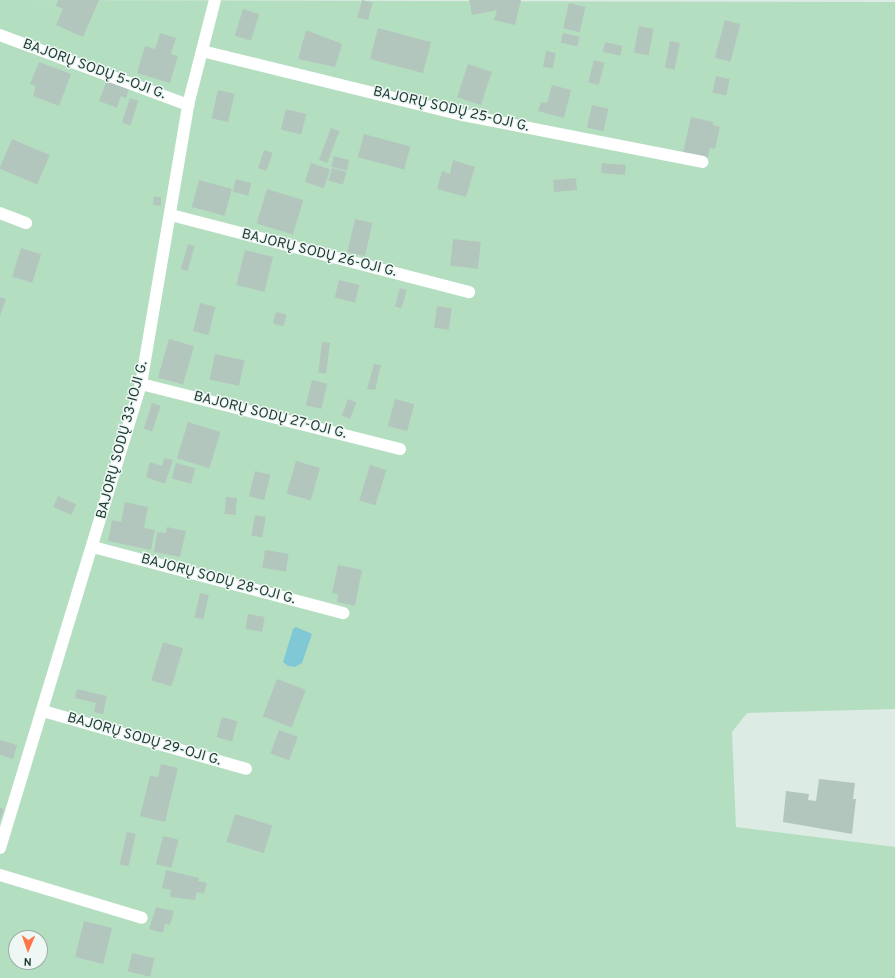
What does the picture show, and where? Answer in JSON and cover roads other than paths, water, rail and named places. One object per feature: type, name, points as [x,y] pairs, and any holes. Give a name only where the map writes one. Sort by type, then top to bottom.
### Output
[{"type":"street","name":"BAJORŲ SODŲ 33-IOJI G.","points":[[0,848],[93,547],[141,384],[188,105],[215,0]]},
{"type":"street","name":"BAJORŲ SODŲ 5-OJI G.","points":[[0,35],[188,105]]},
{"type":"street","name":"BAJORŲ SODŲ 25-OJI G.","points":[[202,51],[463,115],[702,162]]},
{"type":"street","points":[[0,213],[26,223]]},
{"type":"street","name":"BAJORŲ SODŲ 26-OJI G.","points":[[170,215],[469,292]]},
{"type":"street","name":"BAJORŲ SODŲ 27-OJI G.","points":[[141,384],[400,449]]},
{"type":"street","name":"BAJORŲ SODŲ 28-OJI G.","points":[[93,547],[343,613]]},
{"type":"street","name":"BAJORŲ SODŲ 29-OJI G.","points":[[43,711],[246,769]]},
{"type":"street","points":[[0,875],[142,918]]},
{"type":"water","points":[[296,627],[312,634],[302,663],[295,667],[288,666],[283,662],[293,629]]}]
